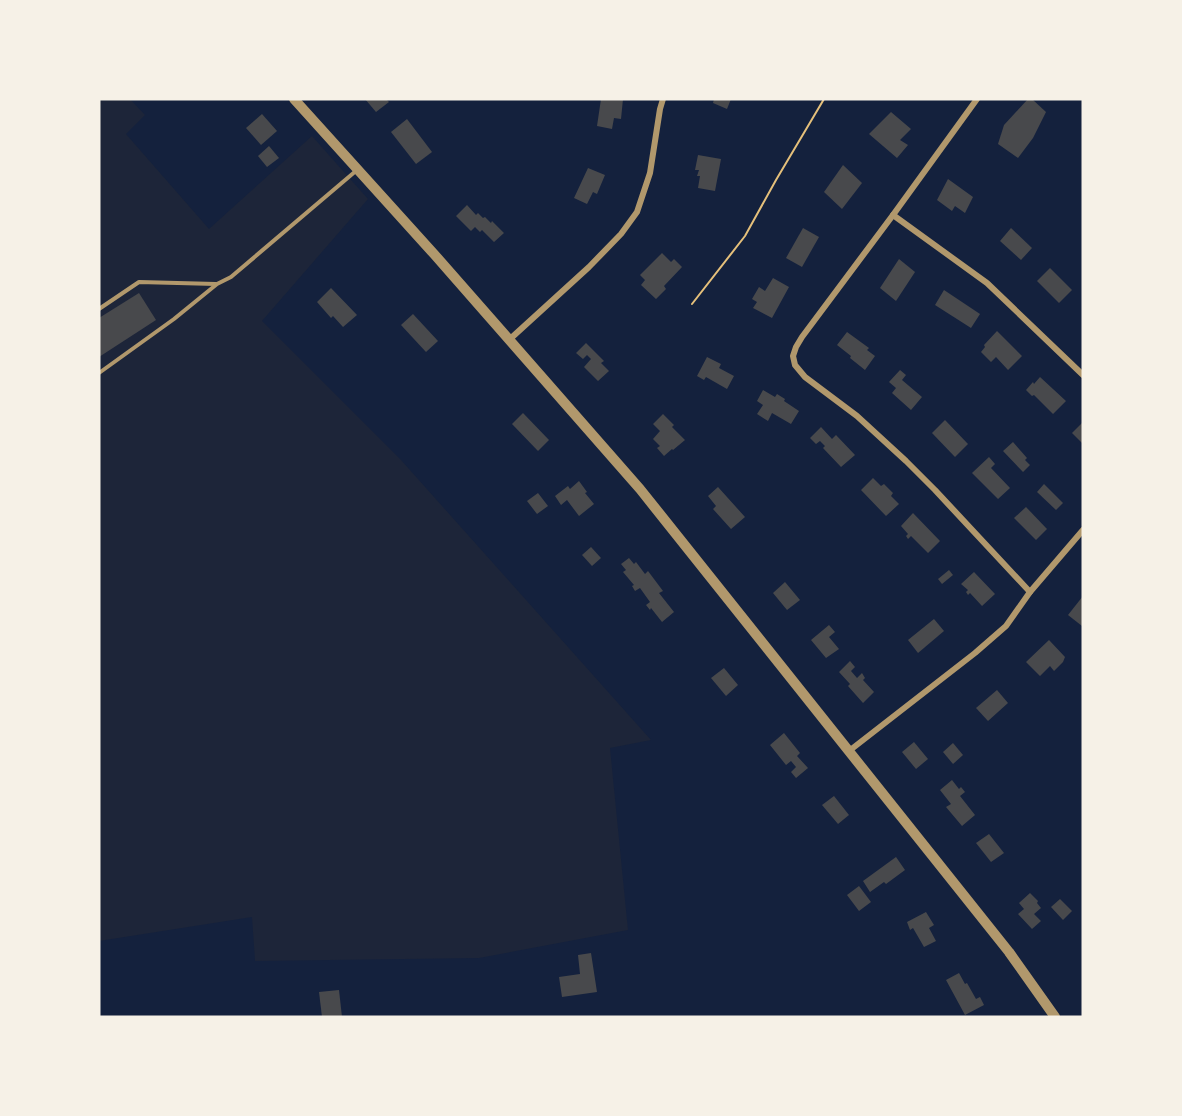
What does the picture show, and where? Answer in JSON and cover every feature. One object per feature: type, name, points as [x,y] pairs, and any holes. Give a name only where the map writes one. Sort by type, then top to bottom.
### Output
[{"type":"street","points":[[294,99],[435,254],[640,489],[1009,952],[1055,1017]]},
{"type":"street","points":[[509,340],[589,267],[621,234],[636,212],[650,173],[663,99]]},
{"type":"street","points":[[976,99],[802,337],[793,356],[795,365],[805,377],[857,416],[906,461],[1030,592]]},
{"type":"street","points":[[893,215],[987,283],[1083,375]]},
{"type":"street","points":[[849,751],[975,653],[1006,626],[1030,592],[1083,530]]},
{"type":"lane","points":[[99,373],[174,319],[217,284],[231,278],[358,170]]},
{"type":"lane","points":[[99,309],[138,282],[217,284]]},
{"type":"path","points":[[692,304],[745,236],[824,99]]},
{"type":"shaded area","points":[[99,99],[130,99],[145,115],[126,134],[209,229],[312,136],[368,199],[262,321],[401,460],[651,740],[610,748],[628,930],[479,958],[255,961],[252,917],[99,941]]},
{"type":"building","points":[[365,99],[386,99],[389,102],[376,112]]},
{"type":"building","points":[[601,99],[623,99],[621,119],[614,118],[612,129],[597,126]]},
{"type":"building","points":[[714,99],[731,99],[727,109],[713,103]]},
{"type":"building","points":[[1028,99],[1032,99],[1046,112],[1033,138],[1018,158],[998,144],[1004,125]]},
{"type":"building","points":[[891,112],[911,129],[900,140],[908,145],[897,158],[869,134]]},
{"type":"building","points":[[262,114],[277,131],[261,145],[246,128]]},
{"type":"building","points":[[407,119],[432,152],[416,164],[391,132]]},
{"type":"building","points":[[269,146],[279,158],[267,167],[258,156]]},
{"type":"building","points":[[698,155],[721,159],[715,191],[698,188],[699,170],[695,170]]},
{"type":"building","points":[[843,165],[862,183],[842,209],[824,192]]},
{"type":"building","points":[[588,168],[605,175],[597,194],[593,192],[587,204],[574,198]]},
{"type":"building","points":[[948,179],[973,197],[965,213],[955,206],[952,211],[937,200]]},
{"type":"building","points":[[467,205],[476,215],[478,213],[491,223],[492,221],[504,233],[494,242],[482,230],[480,232],[475,227],[471,231],[456,216]]},
{"type":"building","points":[[803,228],[819,237],[802,267],[786,258]]},
{"type":"building","points":[[1011,228],[1032,248],[1021,260],[1000,241]]},
{"type":"building","points":[[662,253],[671,262],[674,259],[682,267],[664,286],[666,289],[656,299],[641,285],[645,280],[640,275]]},
{"type":"building","points":[[899,259],[915,272],[896,301],[880,288]]},
{"type":"building","points":[[1050,268],[1072,290],[1059,303],[1037,281]]},
{"type":"building","points":[[773,278],[789,287],[772,318],[753,308],[757,302],[752,299],[759,287],[765,291]]},
{"type":"building","points":[[331,288],[357,315],[343,327],[333,316],[331,318],[317,302]]},
{"type":"building","points":[[944,290],[980,314],[971,328],[935,305]]},
{"type":"building","points":[[139,293],[156,320],[99,357],[99,318]]},
{"type":"building","points":[[413,314],[438,341],[426,352],[401,325]]},
{"type":"building","points":[[997,331],[1022,356],[1008,370],[996,357],[991,362],[981,352],[984,345]]},
{"type":"building","points":[[847,332],[869,348],[867,350],[875,356],[865,370],[837,345]]},
{"type":"building","points":[[586,343],[604,361],[601,363],[609,371],[598,381],[584,367],[591,359],[587,355],[583,359],[576,353]]},
{"type":"building","points":[[707,357],[721,364],[719,368],[734,376],[727,389],[706,377],[704,380],[697,376]]},
{"type":"building","points":[[900,370],[906,375],[902,380],[922,397],[911,410],[892,393],[896,388],[889,382]]},
{"type":"building","points":[[1040,377],[1066,401],[1053,414],[1026,390]]},
{"type":"building","points":[[763,390],[775,397],[777,394],[799,411],[791,424],[772,413],[768,421],[757,414],[763,405],[757,401]]},
{"type":"building","points":[[523,413],[549,440],[538,451],[512,424]]},
{"type":"building","points":[[663,414],[685,440],[664,456],[657,448],[660,446],[653,439],[660,431],[653,424]]},
{"type":"building","points":[[945,420],[968,444],[955,457],[932,433]]},
{"type":"building","points":[[1083,422],[1083,444],[1072,433]]},
{"type":"building","points":[[821,427],[832,439],[836,435],[855,455],[841,467],[823,448],[825,446],[820,441],[816,444],[810,438]]},
{"type":"building","points":[[1013,442],[1030,465],[1023,472],[1003,451]]},
{"type":"building","points":[[989,457],[995,464],[991,468],[1010,488],[998,499],[972,473]]},
{"type":"building","points":[[873,478],[893,493],[891,496],[899,504],[886,516],[861,490]]},
{"type":"building","points":[[579,481],[594,504],[579,516],[567,500],[561,505],[555,496],[568,486],[570,489]]},
{"type":"building","points":[[1044,484],[1063,503],[1056,510],[1037,492]]},
{"type":"building","points":[[718,487],[745,517],[731,529],[713,509],[716,506],[708,496]]},
{"type":"building","points":[[538,493],[548,506],[537,514],[527,501]]},
{"type":"building","points":[[1026,507],[1047,529],[1036,540],[1014,518]]},
{"type":"building","points":[[913,513],[940,541],[928,553],[911,536],[908,539],[906,536],[908,534],[901,526]]},
{"type":"building","points":[[591,547],[601,558],[592,566],[582,555]]},
{"type":"building","points":[[629,558],[634,564],[636,562],[645,574],[648,571],[663,591],[659,593],[674,612],[662,622],[646,605],[650,602],[640,588],[635,591],[632,586],[634,585],[623,572],[626,570],[621,564]]},
{"type":"building","points":[[949,570],[953,575],[942,584],[938,579]]},
{"type":"building","points":[[974,572],[995,594],[982,606],[970,593],[968,595],[966,592],[968,590],[961,584]]},
{"type":"building","points":[[785,582],[800,600],[787,610],[773,593]]},
{"type":"building","points":[[1083,596],[1083,624],[1082,626],[1068,615]]},
{"type":"building","points":[[934,619],[944,631],[918,653],[908,640]]},
{"type":"building","points":[[829,625],[835,632],[829,637],[839,649],[826,658],[811,640]]},
{"type":"building","points":[[1049,640],[1065,657],[1054,671],[1050,666],[1040,676],[1026,662]]},
{"type":"building","points":[[850,661],[855,667],[851,671],[857,678],[862,673],[865,678],[863,680],[874,692],[863,703],[839,672]]},
{"type":"building","points":[[724,668],[738,685],[726,696],[711,678]]},
{"type":"building","points":[[997,690],[1008,703],[988,721],[976,708]]},
{"type":"building","points":[[784,733],[800,753],[797,756],[808,768],[796,778],[791,772],[796,767],[791,761],[786,765],[770,745]]},
{"type":"building","points":[[914,742],[928,759],[916,769],[902,752]]},
{"type":"building","points":[[953,743],[963,755],[953,764],[943,752]]},
{"type":"building","points":[[952,780],[959,789],[961,787],[965,792],[960,796],[975,815],[962,826],[946,807],[951,804],[940,790]]},
{"type":"building","points":[[834,796],[849,815],[838,824],[822,805]]},
{"type":"building","points":[[989,834],[1004,853],[991,862],[976,843]]},
{"type":"building","points":[[896,857],[905,870],[870,892],[863,881]]},
{"type":"building","points":[[859,886],[871,902],[859,911],[847,895]]},
{"type":"building","points":[[1030,893],[1041,908],[1034,914],[1041,921],[1032,929],[1018,914],[1024,909],[1019,903]]},
{"type":"building","points":[[1060,899],[1072,911],[1063,920],[1051,907]]},
{"type":"building","points":[[926,912],[934,925],[929,928],[936,941],[924,947],[913,928],[910,930],[907,922]]},
{"type":"building","points":[[591,953],[597,992],[562,997],[559,977],[580,974],[578,955]]},
{"type":"building","points":[[959,973],[976,999],[980,997],[984,1005],[965,1015],[946,980]]},
{"type":"building","points":[[339,990],[342,1017],[322,1017],[319,992]]}]
